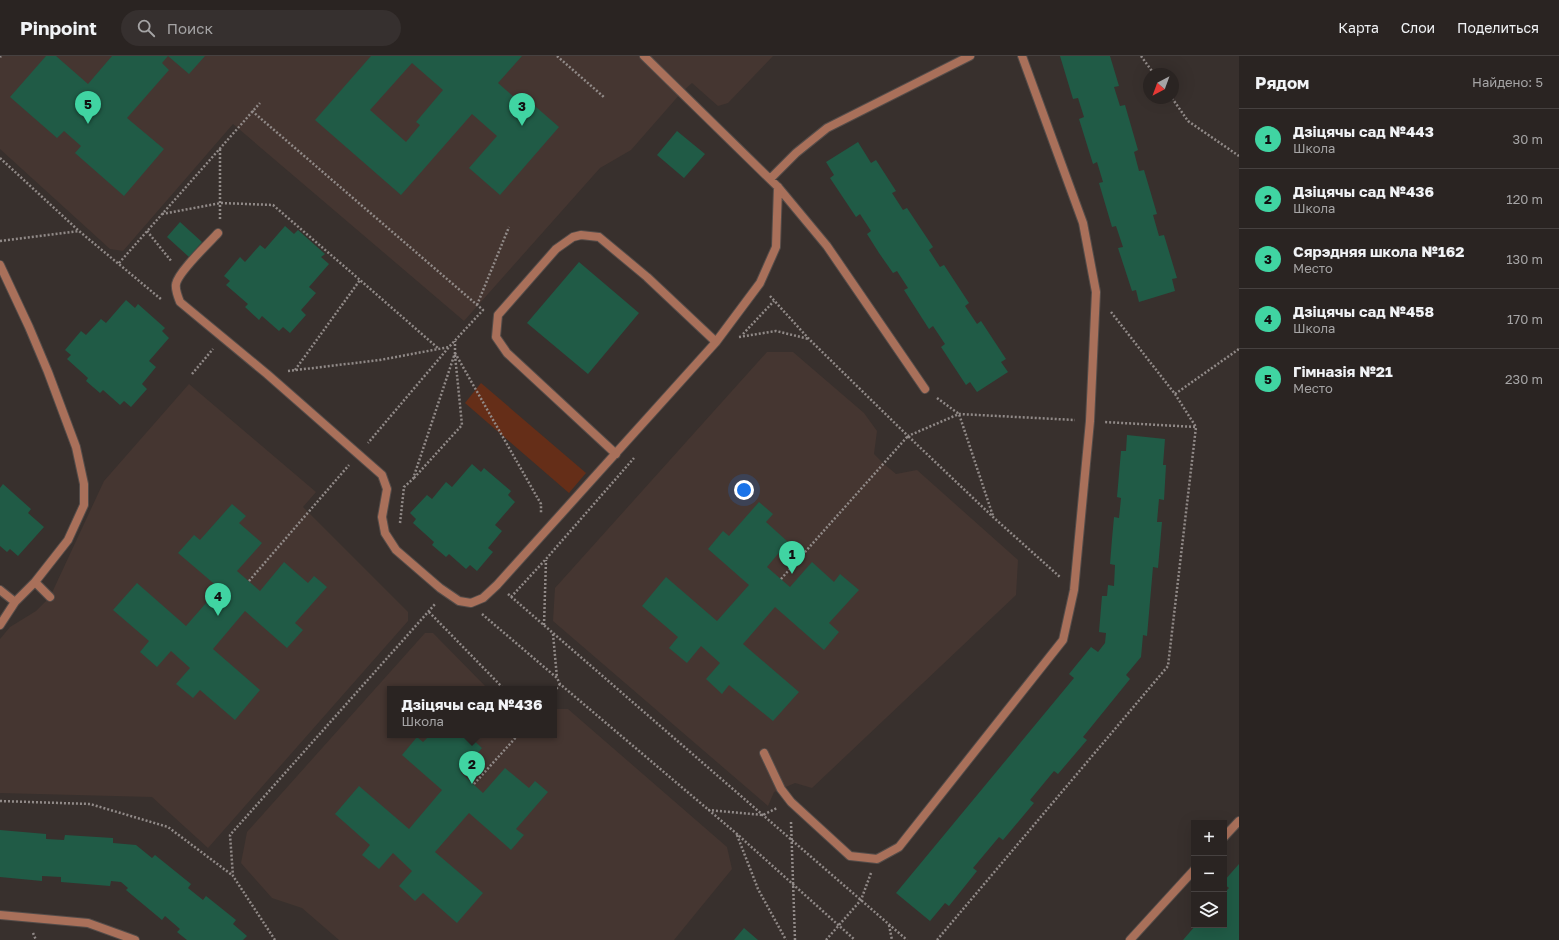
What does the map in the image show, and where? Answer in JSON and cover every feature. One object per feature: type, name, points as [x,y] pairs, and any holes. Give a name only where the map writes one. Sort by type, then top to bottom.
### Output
[{"type":"lane","points":[[644,56],[778,187],[827,246],[925,389]]},
{"type":"lane","points":[[770,178],[796,152],[827,128],[970,56]]},
{"type":"lane","points":[[764,753],[781,789],[791,802],[850,856],[877,859],[899,846],[1063,640],[1074,590],[1090,421],[1096,292],[1083,223],[1022,56]]},
{"type":"lane","points":[[218,233],[181,274],[176,283],[180,302],[267,374],[382,475],[387,489],[382,517],[384,528],[385,533],[396,550],[440,588],[459,601],[471,603],[483,598],[497,585],[543,535],[716,342],[760,283],[776,247],[778,187]]},
{"type":"lane","points":[[616,454],[507,353],[496,337],[498,315],[556,249],[573,237],[581,235],[599,237],[647,277],[716,342]]},
{"type":"lane","points":[[0,264],[48,372],[76,447],[84,484],[84,505],[68,540],[35,582],[15,602],[0,624]]},
{"type":"lane","points":[[35,582],[50,597]]},
{"type":"lane","points":[[0,590],[15,602]]},
{"type":"lane","points":[[1227,834],[1239,821]]},
{"type":"lane","points":[[1130,940],[1191,873]]},
{"type":"lane","points":[[0,915],[88,922],[135,940]]},
{"type":"path","points":[[557,56],[605,98]]},
{"type":"path","points":[[1142,56],[1150,68]]},
{"type":"path","points":[[119,263],[260,103]]},
{"type":"path","points":[[1176,104],[1188,121],[1239,156]]},
{"type":"path","points":[[249,581],[449,347],[483,310],[252,111]]},
{"type":"path","points":[[218,233],[221,203],[220,148]]},
{"type":"path","points":[[0,158],[78,231],[119,263],[167,304]]},
{"type":"path","points":[[162,214],[221,203],[273,205],[439,349]]},
{"type":"path","points":[[477,305],[509,227]]},
{"type":"path","points":[[0,241],[78,231]]},
{"type":"path","points":[[146,231],[181,274]]},
{"type":"path","points":[[295,370],[360,280]]},
{"type":"path","points":[[760,283],[774,301],[809,339],[908,436],[993,517],[1074,590]]},
{"type":"path","points":[[937,940],[1168,666],[1196,427],[1175,394],[1096,292]]},
{"type":"path","points":[[716,342],[776,330],[809,339]]},
{"type":"path","points":[[399,528],[404,487],[462,425],[455,341]]},
{"type":"path","points":[[192,374],[216,346]]},
{"type":"path","points":[[267,374],[380,360],[449,347]]},
{"type":"path","points":[[1175,394],[1239,350]]},
{"type":"path","points":[[413,479],[455,353]]},
{"type":"path","points":[[455,353],[541,504],[546,559],[544,625]]},
{"type":"path","points":[[925,389],[959,414],[993,517]]},
{"type":"path","points":[[781,579],[908,436],[959,414],[1196,427]]},
{"type":"path","points":[[497,585],[907,940]]},
{"type":"path","points":[[233,876],[230,835],[440,599]]},
{"type":"path","points":[[471,603],[557,678]]},
{"type":"path","points":[[429,612],[501,686]]},
{"type":"path","points":[[553,633],[557,678],[560,684],[736,834],[855,940]]},
{"type":"path","points":[[557,688],[560,684]]},
{"type":"path","points":[[474,784],[515,738]]},
{"type":"path","points":[[0,801],[90,804],[168,827],[233,876],[275,940]]},
{"type":"path","points":[[708,810],[762,815],[791,802],[795,940]]},
{"type":"path","points":[[736,834],[758,888],[786,940]]},
{"type":"path","points":[[826,940],[861,900],[877,859]]},
{"type":"path","points":[[889,924],[892,940]]},
{"type":"shaded area","points":[[0,56],[773,56],[728,103],[718,106],[692,83],[681,93],[631,150],[600,168],[464,321],[233,124],[123,251],[110,249],[0,149]]},
{"type":"shaded area","points":[[767,352],[793,352],[864,413],[877,431],[874,454],[884,464],[896,474],[917,470],[1018,560],[1016,595],[812,788],[795,783],[774,792],[768,806],[553,621],[555,588]]},
{"type":"shaded area","points":[[481,383],[586,473],[569,493],[465,403]]},
{"type":"shaded area","points":[[189,384],[316,492],[303,507],[408,612],[408,621],[208,848],[152,797],[0,793],[0,639],[10,627],[36,611],[50,597],[104,481]]},
{"type":"shaded area","points":[[425,633],[433,633],[485,686],[387,686],[387,738],[557,738],[557,709],[568,709],[727,847],[732,869],[674,940],[339,940],[302,908],[272,898],[241,863],[247,832]]},
{"type":"building","points":[[46,56],[56,56],[88,84],[112,56],[168,56],[162,63],[169,70],[127,118],[164,149],[124,196],[75,153],[81,146],[64,131],[57,138],[10,97]]},
{"type":"building","points":[[168,56],[205,56],[189,74]]},
{"type":"building","points":[[371,56],[522,56],[498,83],[523,105],[528,100],[559,127],[500,195],[469,168],[497,136],[472,114],[401,195],[315,120]],"holes":[[[412,63],[443,90],[416,122],[420,125],[406,142],[370,110]]]},
{"type":"building","points":[[1060,56],[1110,56],[1119,86],[1114,87],[1120,106],[1125,105],[1138,150],[1134,152],[1139,171],[1144,170],[1157,214],[1153,215],[1159,236],[1164,235],[1177,278],[1172,279],[1175,291],[1139,302],[1136,290],[1132,291],[1118,248],[1123,247],[1116,226],[1112,227],[1099,183],[1103,182],[1097,162],[1093,164],[1079,119],[1084,117],[1078,98],[1073,99]]},
{"type":"building","points":[[677,131],[705,154],[684,178],[657,155]]},
{"type":"building","points":[[858,142],[871,163],[876,160],[896,191],[892,193],[903,210],[907,208],[933,247],[929,250],[940,267],[944,265],[969,303],[965,306],[977,324],[981,321],[1006,359],[1001,362],[1008,372],[977,392],[970,382],[966,385],[941,347],[945,344],[933,326],[929,329],[904,290],[908,288],[897,271],[893,273],[867,234],[871,231],[860,214],[856,217],[830,178],[834,175],[826,162]]},
{"type":"building","points":[[180,222],[202,242],[189,257],[167,237]]},
{"type":"building","points":[[285,226],[294,234],[298,230],[325,254],[321,257],[329,264],[309,287],[316,293],[301,310],[306,315],[290,333],[283,327],[279,331],[262,316],[259,320],[245,307],[248,304],[226,285],[230,281],[224,276],[240,257],[245,262],[260,245],[265,249]]},
{"type":"building","points":[[579,262],[639,313],[588,374],[527,323]]},
{"type":"building","points":[[126,300],[135,308],[138,304],[165,328],[162,331],[169,338],[149,361],[156,367],[142,384],[147,389],[131,407],[124,401],[120,405],[103,390],[100,393],[86,381],[88,378],[67,359],[71,355],[65,350],[81,331],[86,335],[101,319],[106,323]]},
{"type":"building","points":[[1127,435],[1165,439],[1163,465],[1166,465],[1164,500],[1159,499],[1157,522],[1162,522],[1158,568],[1153,567],[1147,636],[1143,635],[1141,657],[1126,675],[1130,679],[1083,737],[1087,740],[1058,774],[1054,771],[1030,800],[1034,803],[1003,840],[999,837],[973,868],[977,871],[949,906],[945,903],[930,921],[896,893],[1074,678],[1069,674],[1091,647],[1098,652],[1105,643],[1106,633],[1099,632],[1102,596],[1107,596],[1108,585],[1114,586],[1115,565],[1110,564],[1112,539],[1114,517],[1119,518],[1121,498],[1117,497],[1121,451],[1126,451]]},
{"type":"building","points":[[472,464],[481,472],[484,468],[511,491],[508,495],[515,502],[495,525],[502,531],[488,548],[493,552],[477,571],[470,565],[466,569],[449,554],[446,557],[432,545],[434,542],[413,523],[416,519],[410,513],[427,495],[432,499],[446,482],[452,487]]},
{"type":"building","points":[[3,484],[31,509],[28,513],[44,527],[18,556],[10,549],[7,552],[0,546],[0,488]]},
{"type":"building","points":[[759,502],[773,514],[766,522],[788,542],[767,567],[790,587],[812,562],[834,582],[840,574],[859,590],[829,623],[839,632],[824,650],[775,607],[743,644],[799,692],[773,721],[729,685],[722,694],[706,679],[720,663],[701,646],[687,663],[669,648],[678,637],[642,606],[666,577],[717,621],[749,585],[708,549],[723,531],[729,536]]},
{"type":"building","points":[[232,504],[246,516],[239,523],[262,543],[237,571],[260,591],[284,562],[308,583],[314,576],[327,587],[295,623],[303,630],[287,648],[245,611],[213,649],[260,690],[235,720],[200,690],[193,698],[176,684],[190,668],[171,651],[157,667],[140,652],[149,641],[113,610],[137,583],[186,626],[219,588],[178,553],[194,535],[200,540]]},
{"type":"building","points":[[416,738],[423,742],[427,738],[471,738],[482,748],[461,773],[483,793],[505,768],[529,788],[535,781],[548,792],[516,829],[524,835],[511,850],[469,813],[435,852],[483,893],[457,923],[423,893],[415,901],[399,886],[412,871],[393,853],[379,869],[362,855],[370,845],[335,814],[359,786],[409,829],[442,790],[402,755]]},
{"type":"building","points":[[0,830],[46,834],[46,839],[64,840],[65,835],[113,838],[113,843],[136,845],[152,858],[155,855],[191,884],[188,888],[203,900],[206,896],[236,920],[233,924],[247,936],[243,940],[187,940],[177,932],[180,929],[165,916],[162,920],[126,890],[128,888],[121,882],[111,881],[110,886],[61,882],[61,877],[42,876],[42,881],[0,877]]},
{"type":"building","points":[[1239,864],[1239,940],[1183,940],[1193,928],[1227,928],[1227,890],[1229,888],[1227,886],[1227,878]]},
{"type":"building","points":[[744,928],[758,940],[734,940]]},
{"type":"place","name":"Гімназія №21","points":[[88,124]]},
{"type":"place","name":"Сярэдняя школа №162","points":[[522,126]]},
{"type":"place","name":"Дзіцячы сад №443","points":[[792,574]]},
{"type":"place","name":"Дзіцячы сад №458","points":[[218,616]]},
{"type":"place","name":"Дзіцячы сад №436","points":[[472,784]]}]
